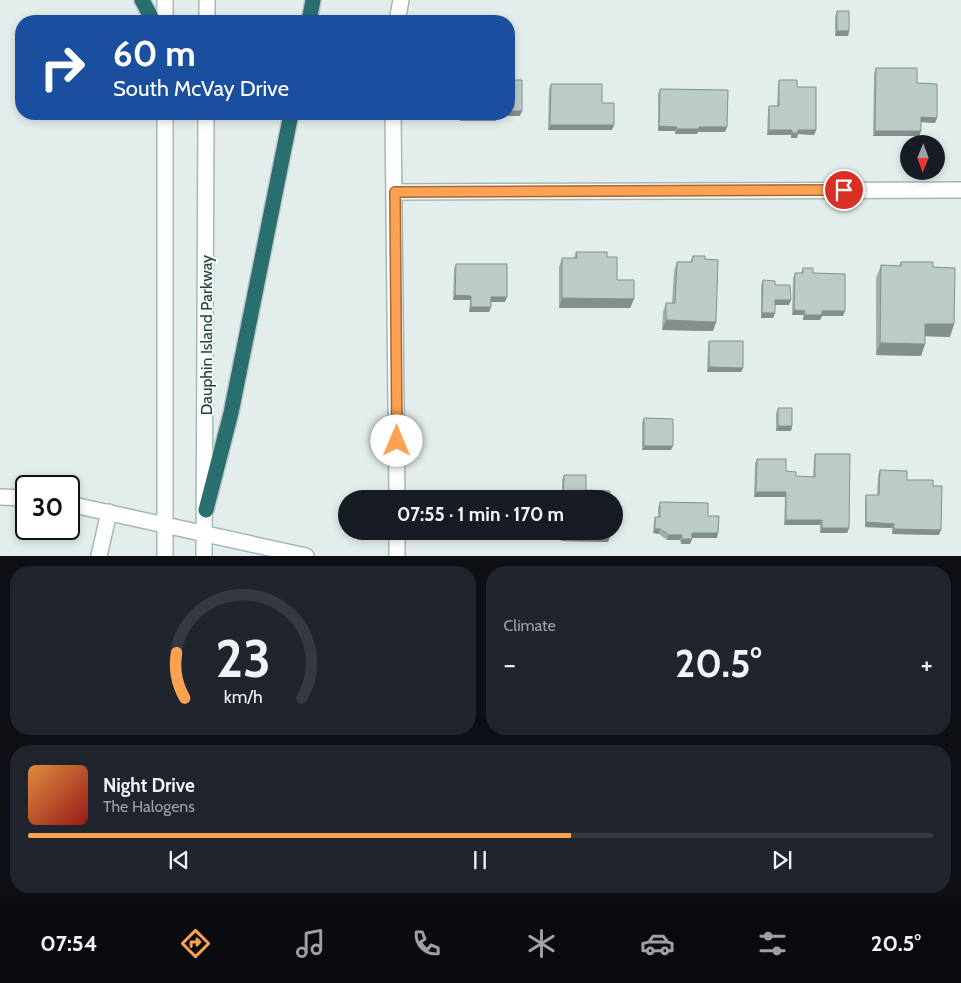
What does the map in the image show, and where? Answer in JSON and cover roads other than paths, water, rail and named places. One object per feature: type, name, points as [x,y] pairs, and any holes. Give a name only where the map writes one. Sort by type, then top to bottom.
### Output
[{"type":"highway","points":[[142,0],[150,15]]},
{"type":"highway","points":[[310,15],[313,0]]},
{"type":"highway","points":[[206,510],[232,413],[290,120]]},
{"type":"street","points":[[165,0],[165,15]]},
{"type":"street","points":[[206,0],[206,15]]},
{"type":"street","points":[[398,15],[401,0]]},
{"type":"street","points":[[164,556],[165,120]]},
{"type":"street","name":"Dauphin Island Parkway","points":[[204,556],[206,510],[206,120]]},
{"type":"street","points":[[393,120],[397,490]]},
{"type":"street","points":[[395,192],[961,190]]},
{"type":"street","points":[[0,496],[15,497]]},
{"type":"street","points":[[80,506],[306,556]]},
{"type":"street","points":[[100,556],[109,512]]},
{"type":"street","points":[[397,540],[397,556]]}]
